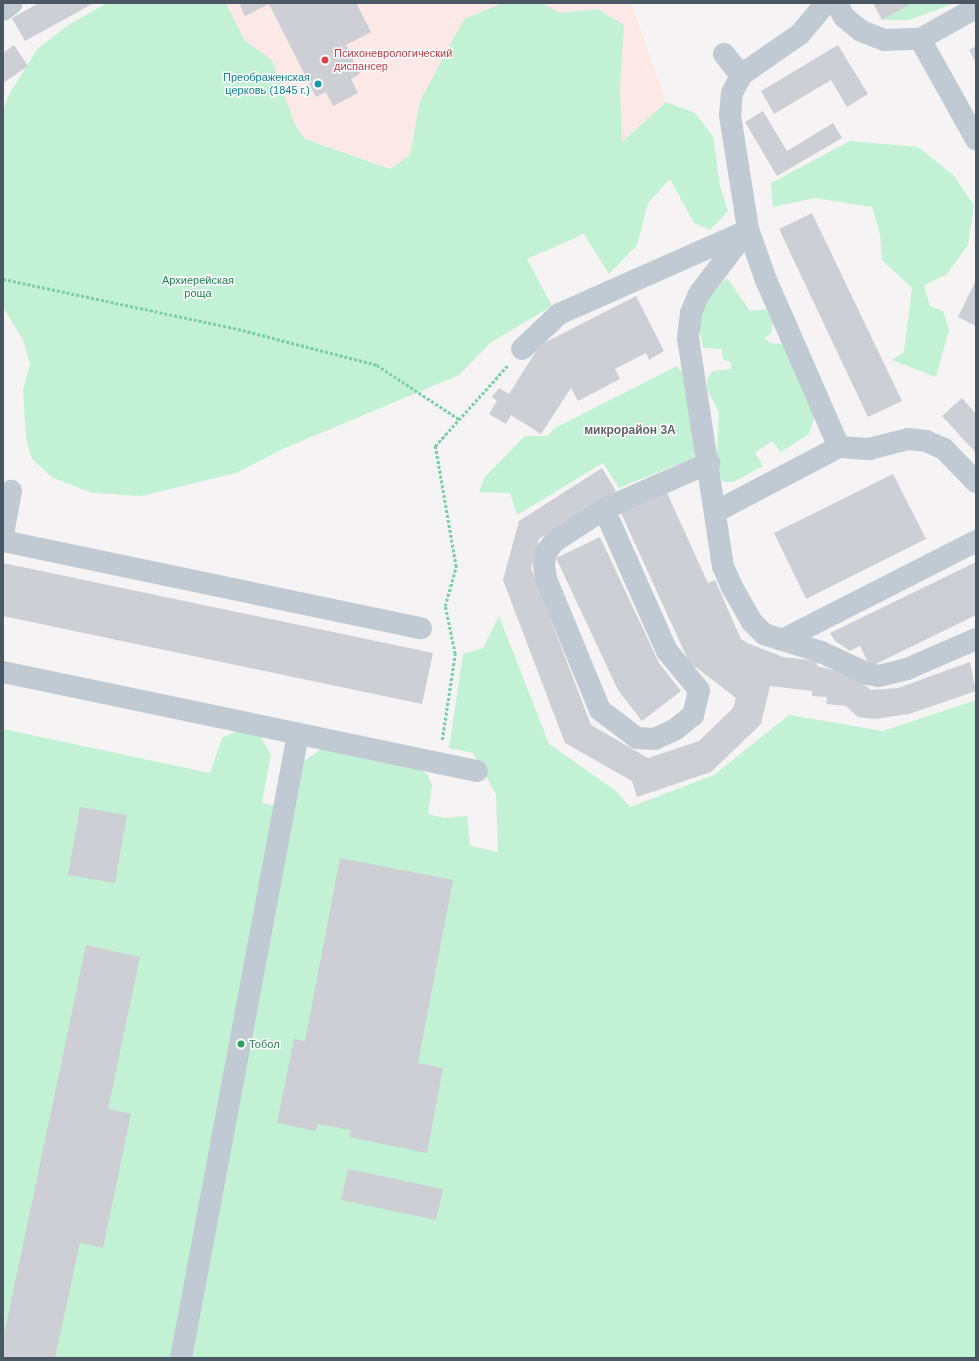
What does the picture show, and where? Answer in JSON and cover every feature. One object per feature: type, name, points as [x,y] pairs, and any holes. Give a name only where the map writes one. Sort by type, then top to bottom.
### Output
[{"type":"street","points":[[3,10],[12,3]]},
{"type":"street","points":[[826,3],[800,34],[741,75],[732,93],[730,115],[748,229],[766,280],[839,447]]},
{"type":"street","points":[[836,3],[844,17],[861,31],[884,40],[920,39],[976,8]]},
{"type":"street","points":[[920,39],[976,139]]},
{"type":"street","points":[[724,54],[741,75]]},
{"type":"street","points":[[522,349],[559,314],[690,259],[748,229]]},
{"type":"street","points":[[748,229],[699,294],[691,313],[688,338],[717,511],[723,566],[732,587],[752,622],[764,634],[879,676],[907,669],[976,639]]},
{"type":"street","points":[[717,511],[839,447],[869,449],[908,439],[926,441],[944,449],[976,482]]},
{"type":"street","points":[[604,509],[667,651],[699,690],[693,715],[676,729],[655,739],[637,738],[600,710],[546,579],[546,552],[556,541],[604,509],[709,463]]},
{"type":"street","points":[[3,534],[11,491]]},
{"type":"street","points":[[3,541],[421,628]]},
{"type":"street","points":[[782,640],[976,541]]},
{"type":"street","points":[[3,672],[477,770]]},
{"type":"street","points":[[181,1358],[298,734]]},
{"type":"path","points":[[3,279],[238,329],[377,365],[460,419]]},
{"type":"path","points":[[441,747],[455,654],[445,606],[456,567],[435,446],[522,349]]},
{"type":"shaded area","points":[[226,3],[503,3],[464,20],[420,101],[410,155],[390,169],[305,139],[295,125],[272,60],[245,41]]},
{"type":"shaded area","points":[[542,3],[631,3],[666,102],[622,143],[620,86],[598,9],[560,13]]},
{"type":"green space","name":"Архиерейская роща","points":[[107,3],[226,3],[245,41],[272,60],[295,125],[305,139],[390,169],[410,155],[420,101],[464,19],[503,3],[542,3],[560,13],[598,9],[624,25],[620,86],[622,142],[666,102],[695,113],[713,136],[720,186],[728,211],[710,230],[694,223],[670,179],[648,203],[637,245],[609,274],[584,234],[527,259],[552,306],[490,343],[459,375],[285,448],[236,473],[141,496],[93,493],[53,478],[32,459],[26,438],[23,390],[30,364],[23,340],[3,307],[3,112],[8,96],[38,48],[70,24]]},
{"type":"green space","points":[[912,3],[955,3],[909,20],[882,20]]},
{"type":"green space","points":[[850,141],[918,147],[954,176],[974,205],[968,245],[946,275],[924,285],[930,306],[943,311],[949,330],[936,377],[892,360],[904,352],[912,288],[882,260],[880,234],[872,207],[815,198],[773,207],[771,183]]},
{"type":"green space","points":[[727,278],[750,311],[766,309],[773,320],[771,333],[765,338],[770,343],[786,344],[812,405],[814,418],[809,434],[781,452],[772,441],[755,453],[763,466],[733,482],[724,482],[716,474],[719,412],[707,390],[707,379],[713,371],[731,369],[731,363],[723,359],[722,349],[703,348],[698,322],[707,296]]},
{"type":"green space","points":[[677,366],[689,381],[698,434],[693,458],[619,488],[603,463],[517,515],[510,493],[479,492],[484,478],[525,436],[547,436],[555,428]]},
{"type":"green space","points":[[499,616],[549,744],[616,791],[630,807],[714,775],[789,715],[883,731],[976,700],[976,1358],[3,1358],[3,729],[210,773],[222,738],[239,730],[260,736],[271,754],[262,803],[292,810],[303,762],[321,749],[420,769],[428,775],[432,786],[428,814],[445,818],[467,816],[470,846],[498,852],[496,794],[473,753],[449,748],[463,654],[483,648]]},
{"type":"building","points":[[39,3],[94,3],[25,41],[12,18]]},
{"type":"building","name":"Психоневрологический диспансер","points":[[239,3],[356,3],[371,32],[346,45],[360,74],[351,79],[358,93],[333,106],[326,92],[316,97],[269,4],[245,16]]},
{"type":"building","points":[[873,3],[912,3],[882,20]]},
{"type":"building","points":[[14,45],[28,66],[3,83],[3,53]]},
{"type":"building","points":[[838,45],[868,94],[847,107],[831,80],[774,114],[761,91]]},
{"type":"building","points":[[976,46],[976,63],[969,50]]},
{"type":"building","points":[[763,111],[787,151],[833,123],[842,138],[777,176],[745,122]]},
{"type":"building","points":[[812,213],[902,401],[868,417],[779,229]]},
{"type":"building","points":[[976,280],[976,326],[958,317]]},
{"type":"building","points":[[636,296],[664,351],[649,360],[646,353],[615,369],[620,379],[578,401],[571,388],[541,434],[511,415],[506,424],[489,414],[497,401],[492,397],[499,388],[509,394],[540,345]]},
{"type":"building","points":[[962,398],[976,414],[976,453],[942,416]]},
{"type":"building","points":[[602,468],[616,491],[539,539],[531,568],[591,725],[648,758],[699,741],[733,708],[736,698],[689,662],[621,513],[667,493],[708,583],[715,580],[741,639],[747,643],[783,657],[817,661],[817,666],[850,674],[871,690],[898,688],[970,662],[976,691],[909,714],[875,719],[858,717],[846,706],[826,704],[827,697],[812,696],[812,691],[770,686],[761,724],[711,772],[637,797],[632,781],[565,743],[503,580],[519,521]]},
{"type":"building","points":[[893,474],[926,539],[806,599],[774,533]]},
{"type":"building","points":[[600,537],[659,663],[681,691],[642,721],[618,690],[556,558]]},
{"type":"building","points":[[976,562],[976,615],[870,667],[860,646],[850,651],[835,641],[830,633]]},
{"type":"building","points":[[3,563],[433,653],[422,704],[3,616]]},
{"type":"building","points":[[80,807],[127,815],[115,883],[68,875]]},
{"type":"building","points":[[340,858],[453,880],[418,1063],[443,1068],[427,1153],[349,1137],[351,1130],[318,1124],[316,1131],[277,1123],[294,1039],[305,1041]]},
{"type":"building","points":[[86,945],[140,957],[108,1109],[131,1114],[103,1248],[80,1243],[55,1358],[3,1358],[3,1340]]},
{"type":"building","points":[[348,1169],[443,1189],[436,1220],[341,1200]]},
{"type":"place","name":"Психоневрологический диспансер","points":[[325,60]]},
{"type":"place","name":"Преображенская церковь (1845 г.)","points":[[318,84]]},
{"type":"place","name":"Тобол","points":[[241,1044]]},
{"type":"district","name":"микрорайон 3А","points":[[630,431]]}]
